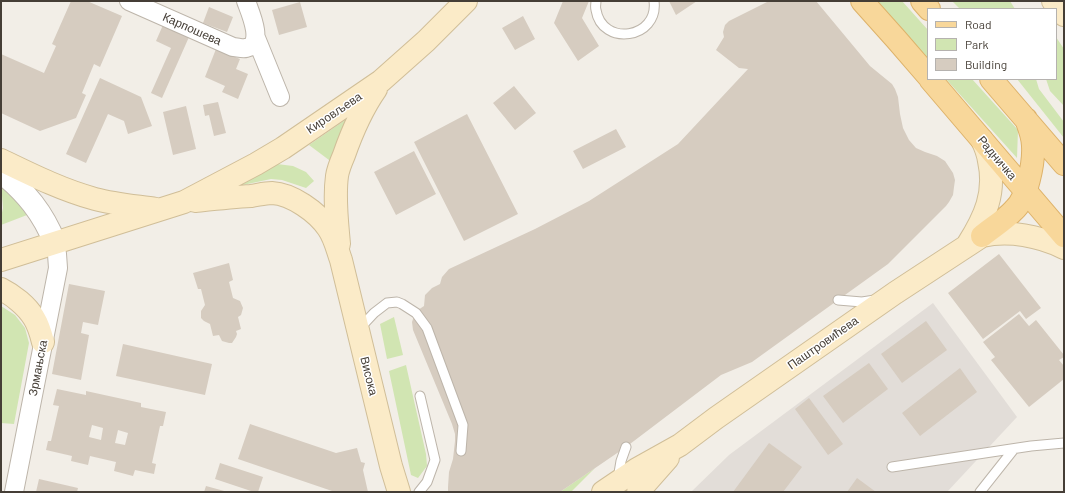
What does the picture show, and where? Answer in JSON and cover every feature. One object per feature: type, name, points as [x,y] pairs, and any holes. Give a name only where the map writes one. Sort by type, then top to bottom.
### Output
[{"type":"main road","name":"Кировљева","points":[[1,260],[184,202],[256,164],[283,148],[381,81],[426,41],[466,1]]},
{"type":"main road","points":[[862,1],[927,75]]},
{"type":"main road","points":[[1053,1],[1064,15]]},
{"type":"main road","name":"Радничка","points":[[931,80],[1064,236]]},
{"type":"main road","points":[[992,80],[1064,164]]},
{"type":"main road","points":[[341,260],[336,207],[337,176],[346,147],[357,121],[367,102],[381,81]]},
{"type":"main road","points":[[975,240],[1015,210],[1025,192],[1032,164],[1033,145],[1026,119]]},
{"type":"main road","name":"Паштровићева","points":[[975,240],[984,217],[991,183],[989,160],[982,140]]},
{"type":"main road","points":[[1,160],[54,185],[96,199],[159,210]]},
{"type":"main road","name":"Кировљева","points":[[184,202],[273,193],[286,196],[310,209],[319,218],[328,229],[335,242],[341,260]]},
{"type":"main road","name":"Паштровићева","points":[[610,487],[637,469],[680,445],[895,293],[975,240],[994,233],[1006,233],[1031,236],[1064,248]]},
{"type":"main road","name":"Висока","points":[[341,260],[391,466],[399,492]]},
{"type":"main road","points":[[1,289],[25,307],[34,318],[43,342]]},
{"type":"main road","name":"Паштровићева","points":[[638,492],[680,445]]},
{"type":"street","name":"Карпошева","points":[[129,1],[233,46],[248,48],[255,42],[256,38]]},
{"type":"street","points":[[246,1],[256,38],[280,97]]},
{"type":"street","points":[[1,172],[27,196],[35,206],[55,243]]},
{"type":"street","name":"Зрмањска","points":[[14,492],[58,268],[55,243]]},
{"type":"lane","points":[[596,1],[596,11],[599,20],[605,27],[613,32],[633,34],[642,30],[649,22],[654,13],[654,1]]},
{"type":"lane","points":[[838,300],[862,302],[874,300],[895,293]]},
{"type":"lane","points":[[358,330],[374,313],[387,303],[397,302],[416,314],[427,328],[463,424],[461,451]]},
{"type":"lane","points":[[419,492],[427,482],[435,460],[420,396]]},
{"type":"lane","points":[[892,467],[1064,443]]},
{"type":"lane","points":[[610,487],[626,447]]},
{"type":"lane","points":[[980,492],[1014,449]]},
{"type":"shaded area","points":[[933,303],[1017,417],[947,492],[691,492],[729,455]]},
{"type":"green space","points":[[876,1],[902,1],[927,29],[927,58]]},
{"type":"green space","points":[[952,1],[1010,1],[1014,8],[959,8]]},
{"type":"green space","points":[[1057,38],[1064,49],[1064,106],[1050,91],[1046,80],[1057,80]]},
{"type":"green space","points":[[947,80],[973,80],[1018,130],[1017,158]]},
{"type":"green space","points":[[1018,80],[1036,80],[1039,89],[1064,122],[1064,138]]},
{"type":"green space","points":[[351,116],[333,163],[309,145]]},
{"type":"green space","points":[[277,164],[293,166],[306,172],[314,181],[306,188],[282,180],[271,179],[224,189]]},
{"type":"green space","points":[[1,183],[27,215],[1,225],[3,208]]},
{"type":"green space","points":[[1,306],[15,315],[25,328],[29,343],[14,424],[1,423]]},
{"type":"green space","points":[[394,317],[403,355],[387,359],[380,324]]},
{"type":"green space","points":[[406,365],[426,454],[427,466],[418,478],[411,475],[389,371]]},
{"type":"green space","points":[[595,468],[571,492],[560,492]]},
{"type":"building","points":[[71,1],[87,1],[122,16],[100,67],[94,64],[82,93],[86,95],[76,118],[40,131],[1,113],[1,54],[44,73],[56,46],[52,44]]},
{"type":"building","points":[[563,1],[589,1],[582,18],[599,46],[578,61],[554,23]]},
{"type":"building","points":[[669,1],[697,1],[676,15]]},
{"type":"building","points":[[769,1],[816,1],[870,66],[892,84],[898,97],[903,128],[909,140],[916,148],[937,156],[945,161],[953,173],[955,180],[953,195],[949,202],[888,264],[752,362],[721,375],[626,447],[560,492],[448,492],[449,472],[453,459],[455,434],[413,330],[412,322],[418,310],[424,306],[425,295],[432,288],[440,284],[442,277],[449,269],[535,229],[589,201],[678,144],[748,69],[739,68],[716,50],[724,37],[723,32],[725,25],[729,21]]},
{"type":"building","points":[[300,2],[307,27],[279,35],[272,10]]},
{"type":"building","points":[[209,7],[233,17],[227,32],[203,23]]},
{"type":"building","points":[[523,16],[535,39],[515,50],[502,28]]},
{"type":"building","points":[[163,25],[189,37],[162,98],[151,93],[171,48],[156,41]]},
{"type":"building","points":[[216,49],[240,59],[236,69],[248,74],[238,99],[222,92],[225,86],[205,77]]},
{"type":"building","points":[[100,78],[141,97],[152,126],[128,134],[124,121],[108,114],[86,163],[66,154]]},
{"type":"building","points":[[514,86],[536,113],[515,130],[493,103]]},
{"type":"building","points":[[218,102],[226,133],[214,136],[209,115],[205,116],[203,105]]},
{"type":"building","points":[[186,106],[196,149],[173,155],[163,112]]},
{"type":"building","points":[[467,114],[518,214],[464,241],[414,142]]},
{"type":"building","points":[[616,129],[626,147],[583,169],[573,151]]},
{"type":"building","points":[[414,151],[436,194],[396,215],[374,172]]},
{"type":"building","points":[[999,254],[1041,308],[1026,319],[1020,311],[983,339],[948,293]]},
{"type":"building","points":[[229,263],[233,280],[229,282],[233,298],[240,301],[243,308],[241,315],[238,317],[241,329],[236,331],[236,337],[232,343],[222,341],[219,335],[213,336],[210,324],[201,318],[201,311],[205,305],[201,289],[198,289],[193,273]]},
{"type":"building","points":[[69,284],[105,291],[98,325],[83,322],[81,333],[89,335],[81,380],[52,374]]},
{"type":"building","points":[[1019,314],[1029,326],[1036,320],[1064,355],[1064,357],[1059,360],[1064,366],[1064,379],[1029,407],[991,360],[995,357],[983,342]]},
{"type":"building","points":[[926,321],[947,350],[902,383],[881,354]]},
{"type":"building","points":[[123,344],[212,364],[205,395],[116,376]]},
{"type":"building","points":[[869,363],[888,389],[843,423],[823,396]]},
{"type":"building","points":[[960,368],[977,392],[920,436],[902,413]]},
{"type":"building","points":[[57,389],[86,395],[86,391],[141,403],[141,407],[166,412],[163,426],[160,426],[152,463],[156,464],[154,474],[135,470],[133,476],[114,471],[116,462],[90,456],[88,465],[71,461],[72,456],[46,450],[48,441],[51,441],[59,406],[53,405]],"holes":[[[92,425],[103,428],[101,440],[89,437]],[[118,430],[128,433],[125,445],[115,443]]]},
{"type":"building","points":[[809,398],[843,444],[828,455],[795,409]]},
{"type":"building","points":[[250,424],[336,453],[357,448],[361,462],[365,463],[363,470],[368,492],[335,492],[238,459]]},
{"type":"building","points":[[769,443],[802,467],[783,492],[733,492]]},
{"type":"building","points":[[220,463],[263,477],[258,492],[215,479]]},
{"type":"building","points":[[857,478],[876,492],[847,492]]},
{"type":"building","points":[[39,479],[78,488],[77,492],[36,492]]},
{"type":"building","points":[[206,486],[228,492],[204,492]]}]
